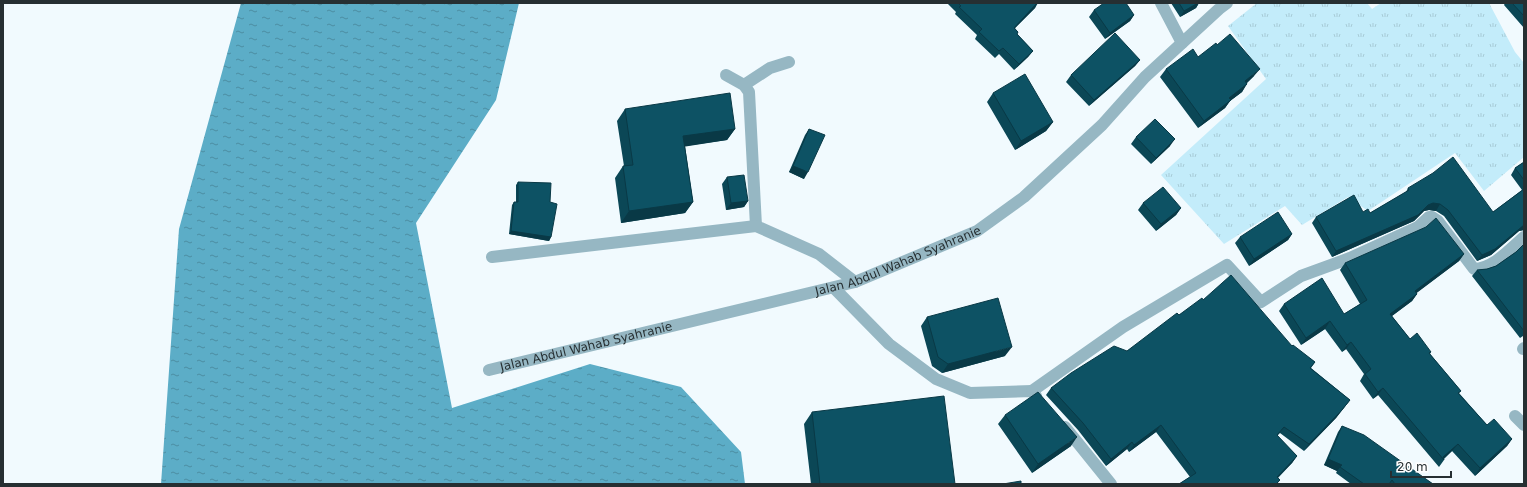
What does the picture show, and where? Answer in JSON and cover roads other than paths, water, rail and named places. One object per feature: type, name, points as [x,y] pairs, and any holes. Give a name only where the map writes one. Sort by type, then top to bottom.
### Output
[{"type":"street","points":[[1161,3],[1182,43]]},
{"type":"street","name":"Jalan Abdul Wahab Syahranie","points":[[489,370],[856,282],[976,231],[1024,197],[1102,125],[1145,77],[1227,3]]},
{"type":"street","points":[[744,85],[770,68],[789,62]]},
{"type":"street","points":[[726,75],[744,85],[749,92],[756,226]]},
{"type":"street","points":[[834,288],[890,344],[936,379],[970,393],[1032,391],[1124,327],[1227,265],[1261,302],[1301,276],[1350,258],[1418,227],[1429,217],[1432,217],[1438,221],[1474,269],[1481,269],[1494,262],[1524,237]]},
{"type":"street","points":[[492,256],[756,226],[819,254],[856,282]]},
{"type":"street","points":[[1032,391],[1042,402]]},
{"type":"street","points":[[1515,416],[1524,426]]},
{"type":"street","points":[[1057,418],[1111,484]]},
{"type":"water","points":[[241,3],[519,3],[496,100],[416,223],[452,408],[590,364],[681,387],[741,452],[745,484],[161,484],[179,229]]}]
